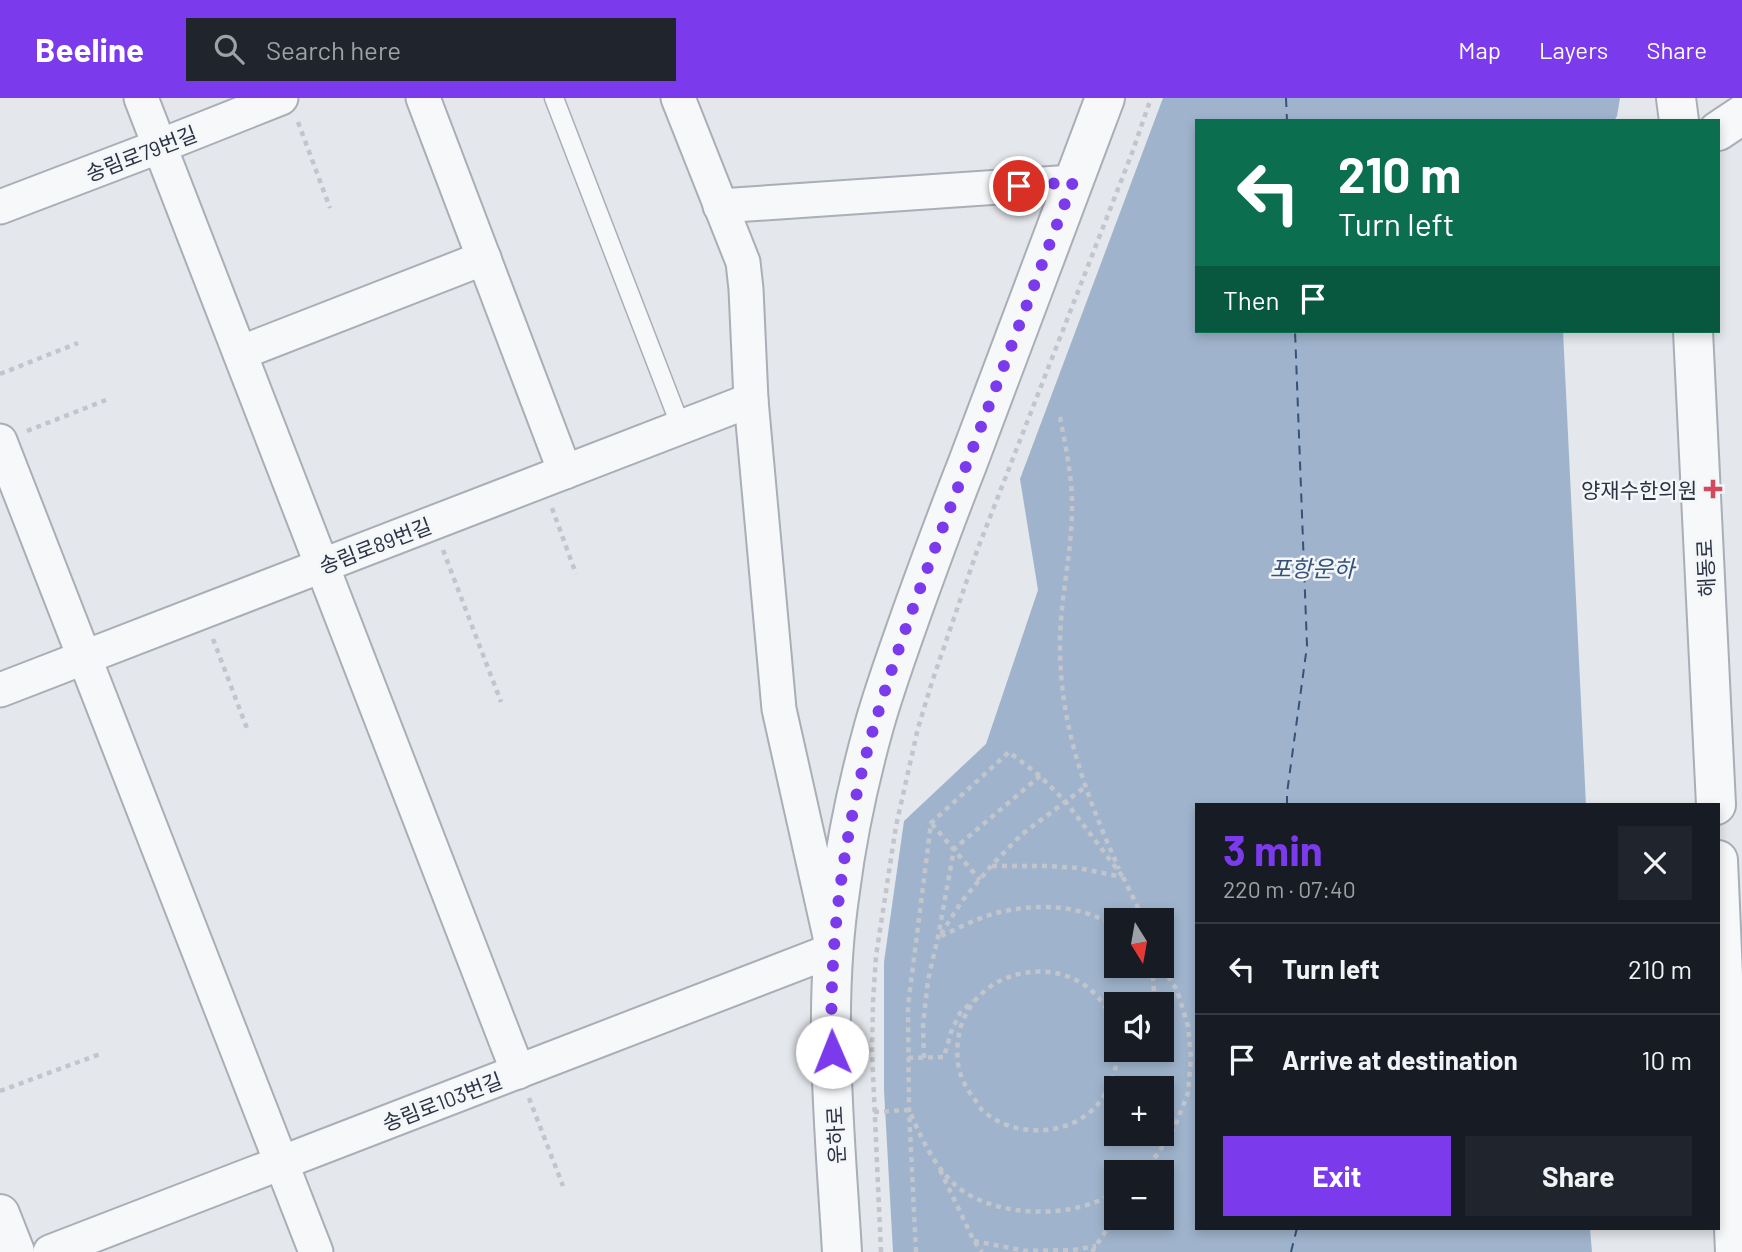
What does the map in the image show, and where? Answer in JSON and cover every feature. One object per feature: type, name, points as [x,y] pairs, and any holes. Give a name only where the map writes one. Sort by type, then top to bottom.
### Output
[{"type":"street","points":[[141,98],[518,1072]]},
{"type":"street","points":[[424,98],[484,258],[554,476]]},
{"type":"street","points":[[678,98],[743,262],[751,400],[779,709],[833,950]]},
{"type":"street","name":"운하로","points":[[842,1252],[831,1033],[833,950],[846,849],[874,725],[942,530],[1105,98]]},
{"type":"street","points":[[1676,98],[1679,119]]},
{"type":"street","name":"송림로79번길","points":[[0,207],[160,146],[287,104]]},
{"type":"street","points":[[1720,130],[1742,115]]},
{"type":"street","points":[[720,206],[1073,182]]},
{"type":"street","points":[[240,353],[484,258]]},
{"type":"street","name":"해동로","points":[[1693,333],[1727,678],[1716,803]]},
{"type":"street","name":"송림로89번길","points":[[0,690],[751,400]]},
{"type":"street","points":[[0,442],[316,1252]]},
{"type":"street","points":[[1720,906],[1735,1252]]},
{"type":"street","name":"송림로103번길","points":[[50,1252],[833,950]]},
{"type":"street","points":[[0,1214],[15,1252]]},
{"type":"lane","points":[[554,98],[681,427]]},
{"type":"path","points":[[881,1252],[872,1051],[873,1002],[896,826],[918,728],[978,548],[1151,98]]},
{"type":"path","points":[[287,104],[330,208]]},
{"type":"path","points":[[0,373],[78,343]]},
{"type":"path","points":[[0,442],[106,400]]},
{"type":"path","points":[[1060,417],[1071,482],[1072,512],[1060,644],[1066,720],[1088,797],[1137,908]]},
{"type":"path","points":[[554,476],[576,574]]},
{"type":"path","points":[[433,523],[501,702]]},
{"type":"path","points":[[203,612],[248,731]]},
{"type":"path","points":[[916,1252],[909,1110],[908,1006],[931,823],[1009,751],[1066,802],[1123,877]]},
{"type":"path","points":[[924,1058],[923,1025],[928,980],[954,849],[1040,776]]},
{"type":"path","points":[[938,937],[962,901],[1021,835],[1085,787]]},
{"type":"path","points":[[931,823],[980,880]]},
{"type":"path","points":[[991,866],[1078,868],[1123,877]]},
{"type":"path","points":[[938,937],[994,914],[1026,907],[1066,908],[1104,919]]},
{"type":"path","points":[[908,1059],[944,1057],[960,1013],[1002,978],[1029,971],[1056,972],[1082,983],[1104,1007]]},
{"type":"path","points":[[1152,1160],[1175,1126],[1188,1093],[1191,1057],[1188,1026],[1177,990],[1169,978]]},
{"type":"path","points":[[981,993],[966,1014],[958,1039],[958,1065],[967,1089],[982,1110],[1004,1124],[1029,1131],[1055,1129],[1079,1120],[1100,1102],[1114,1079],[1117,1062]]},
{"type":"path","points":[[0,1091],[100,1054]]},
{"type":"path","points":[[518,1072],[563,1186]]},
{"type":"path","points":[[874,1112],[909,1110]]},
{"type":"path","points":[[909,1110],[982,1252]]},
{"type":"path","points":[[936,1163],[951,1182],[971,1196],[1018,1211],[1050,1211],[1084,1206],[1104,1197]]},
{"type":"path","points":[[1092,1252],[1107,1230]]},
{"type":"path","points":[[974,1241],[1026,1251],[1096,1247]]},
{"type":"water","name":"포항운하","points":[[1163,98],[1620,98],[1615,119],[1195,119],[1195,333],[1563,333],[1586,803],[1195,803],[1195,1230],[1590,1230],[1592,1252],[893,1252],[884,1090],[884,962],[904,821],[986,744],[1038,590],[1020,479]]},
{"type":"ferry route","points":[[1286,98],[1287,119]]},
{"type":"ferry route","points":[[1287,803],[1307,646],[1295,333]]},
{"type":"ferry route","points":[[1291,1252],[1296,1230]]},
{"type":"place","name":"양재수한의원","points":[[1713,489]]},
{"type":"route","points":[[832,1052],[833,950],[839,894],[846,849],[874,725],[942,530],[1073,182],[1019,186]]}]
